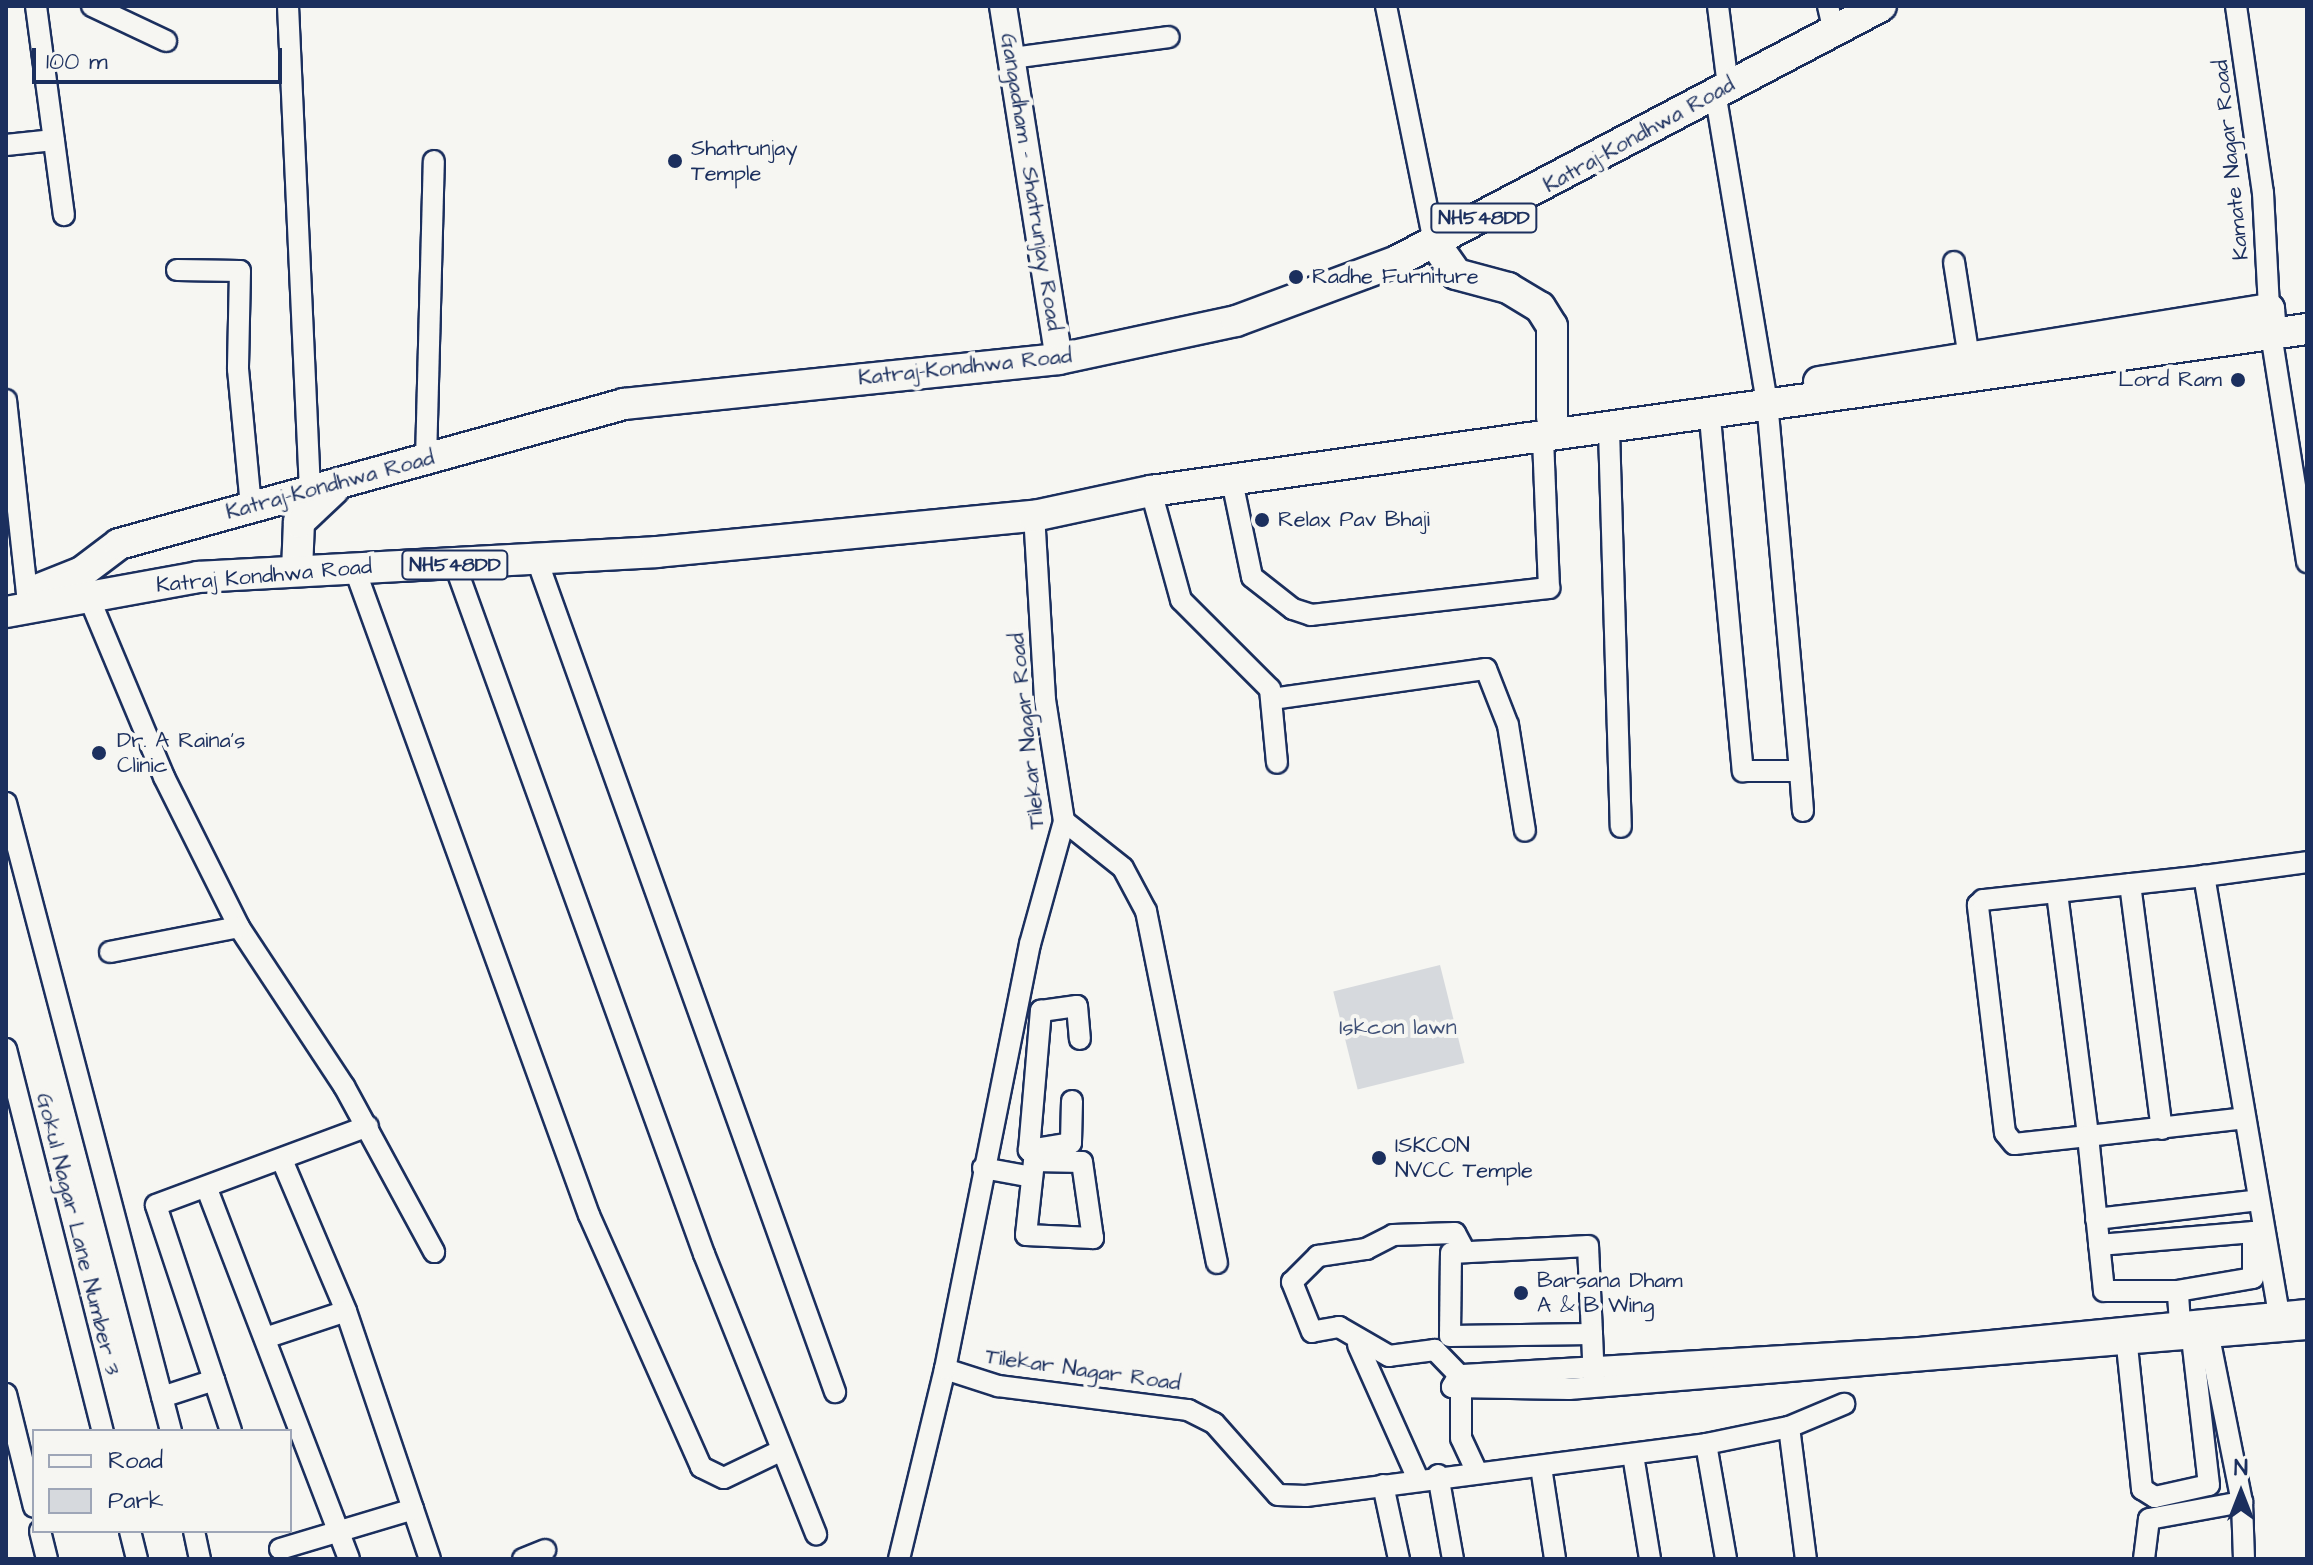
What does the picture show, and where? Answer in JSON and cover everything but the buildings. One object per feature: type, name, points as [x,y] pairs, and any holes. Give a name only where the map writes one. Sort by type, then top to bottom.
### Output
[{"type":"highway","name":"Katraj-Kondhwa Road","points":[[13,601],[84,584],[119,544],[680,395],[1059,359],[1236,321],[1434,242],[1722,89],[1831,19],[1881,6]]},
{"type":"highway","points":[[1434,242],[1456,274],[1508,288],[1540,307],[1552,326],[1548,427]]},
{"type":"highway","points":[[1548,427],[1766,400],[2270,322]]},
{"type":"highway","points":[[1548,427],[1609,430],[1710,418],[1766,400],[1969,358],[2270,322],[2307,329]]},
{"type":"highway","name":"Katraj Kondhwa Road","points":[[84,584],[354,567],[537,560],[906,530],[1034,516],[1151,491],[1467,447],[1548,427]]},
{"type":"highway","points":[[297,571],[299,522],[324,488]]},
{"type":"main road","name":"Gangadham - Shatrunjay Road","points":[[1003,6],[1059,359]]},
{"type":"street","points":[[36,6],[64,215]]},
{"type":"street","points":[[92,6],[166,41]]},
{"type":"street","points":[[288,6],[324,488]]},
{"type":"street","points":[[1386,6],[1434,242]]},
{"type":"street","points":[[1718,6],[1722,89],[1766,400],[1803,811]]},
{"type":"street","name":"Kamate Nagar Road","points":[[2236,6],[2263,193],[2270,322],[2307,562]]},
{"type":"street","points":[[1012,58],[1169,37]]},
{"type":"street","points":[[6,145],[54,140]]},
{"type":"street","points":[[426,460],[434,161]]},
{"type":"street","points":[[1954,262],[1969,358]]},
{"type":"street","points":[[177,270],[240,271],[238,369],[251,507]]},
{"type":"street","points":[[6,400],[13,601]]},
{"type":"street","points":[[1710,418],[1743,771],[1800,771]]},
{"type":"street","points":[[1232,481],[1252,577],[1293,609],[1311,615],[1549,588],[1548,427]]},
{"type":"street","points":[[1609,430],[1621,827]]},
{"type":"street","points":[[1151,491],[1181,600],[1261,676],[1272,699],[1277,763]]},
{"type":"street","name":"Tilekar Nagar Road","points":[[1034,516],[1045,699],[1064,821],[1003,1073],[945,1369],[998,1386],[1188,1410],[1214,1423],[1278,1495],[1541,1467],[1706,1444],[1789,1427],[1844,1404]]},
{"type":"street","points":[[537,560],[835,1392]]},
{"type":"street","points":[[455,565],[778,1452],[816,1534]]},
{"type":"street","points":[[354,567],[583,1201],[701,1467],[724,1478],[778,1452]]},
{"type":"street","points":[[84,584],[239,927],[368,1126],[434,1252]]},
{"type":"street","points":[[1272,699],[1486,669],[1508,725],[1525,831]]},
{"type":"street","points":[[6,803],[170,1429]]},
{"type":"street","points":[[1064,821],[1123,868],[1146,911],[1217,1263]]},
{"type":"street","points":[[2245,1118],[2088,1136],[2007,1139],[1977,915],[1983,900],[2307,862]]},
{"type":"street","points":[[2204,876],[2280,1322]]},
{"type":"street","points":[[2130,884],[2162,1129]]},
{"type":"street","points":[[2057,893],[2099,1245],[2107,1295],[2178,1291],[2253,1278],[2253,1232],[2099,1245]]},
{"type":"street","points":[[110,952],[239,927]]},
{"type":"street","points":[[1072,1101],[1071,1143],[1029,1150],[1041,1011],[1077,1006],[1080,1039]]},
{"type":"street","name":"Gokul Nagar Lane Number 3","points":[[6,1049],[10,1082],[102,1429]]},
{"type":"street","points":[[1003,1073],[1035,1076]]},
{"type":"street","points":[[230,1429],[156,1205],[207,1189],[368,1126]]},
{"type":"street","points":[[282,1160],[346,1311],[430,1559]]},
{"type":"street","points":[[1034,1161],[1082,1162],[1093,1238],[1026,1235],[1032,1177],[1034,1161]]},
{"type":"street","points":[[983,1168],[1032,1177]]},
{"type":"street","points":[[207,1189],[349,1559]]},
{"type":"street","points":[[2096,1219],[2259,1200]]},
{"type":"street","points":[[1465,1252],[1455,1233],[1393,1235],[1366,1249],[1318,1256],[1292,1282],[1312,1332],[1339,1327],[1389,1356],[1435,1350],[1460,1383],[1461,1438],[1477,1473]]},
{"type":"street","points":[[1592,1334],[1450,1336],[1451,1253],[1588,1246],[1592,1334],[1594,1379]]},
{"type":"street","points":[[2178,1291],[2194,1333],[2242,1502],[2244,1559]]},
{"type":"street","points":[[1594,1379],[2194,1333],[2280,1322],[2307,1310]]},
{"type":"street","points":[[265,1338],[346,1311]]},
{"type":"street","points":[[1460,1383],[1594,1379],[2127,1346],[2194,1333],[2280,1322],[2307,1329]]},
{"type":"street","points":[[2127,1346],[2142,1489],[2155,1497],[2209,1485],[2194,1333]]},
{"type":"street","points":[[1358,1345],[1428,1477],[1453,1559]]},
{"type":"street","points":[[899,1559],[945,1369]]},
{"type":"street","points":[[162,1397],[214,1380]]},
{"type":"street","points":[[6,1394],[32,1499]]},
{"type":"street","points":[[1789,1427],[1806,1559]]},
{"type":"street","points":[[1706,1444],[1726,1559]]},
{"type":"street","points":[[1633,1455],[1650,1559]]},
{"type":"street","points":[[1541,1467],[1555,1559]]},
{"type":"street","points":[[1383,1485],[1399,1559]]},
{"type":"street","points":[[2144,1559],[2149,1519],[2242,1502]]},
{"type":"street","points":[[279,1546],[413,1509]]},
{"type":"street","points":[[40,1533],[47,1559]]},
{"type":"street","points":[[130,1533],[137,1559]]},
{"type":"street","points":[[194,1533],[200,1559]]},
{"type":"street","points":[[523,1559],[545,1550]]},
{"type":"green space","name":"Iskcon lawn","points":[[1440,965],[1464,1063],[1358,1090],[1333,992]]},
{"type":"place","name":"Shatrunjay Temple","points":[[675,161]]},
{"type":"place","name":"Radhe Furniture","points":[[1296,277]]},
{"type":"place","name":"Lord Ram","points":[[2238,380]]},
{"type":"place","name":"Relax Pav Bhaji","points":[[1262,520]]},
{"type":"place","name":"Dr. A Raina's Clinic","points":[[99,753]]},
{"type":"place","name":"ISKCON NVCC Temple","points":[[1379,1158]]},
{"type":"place","name":"Barsana Dham A & B Wing","points":[[1521,1293]]}]
